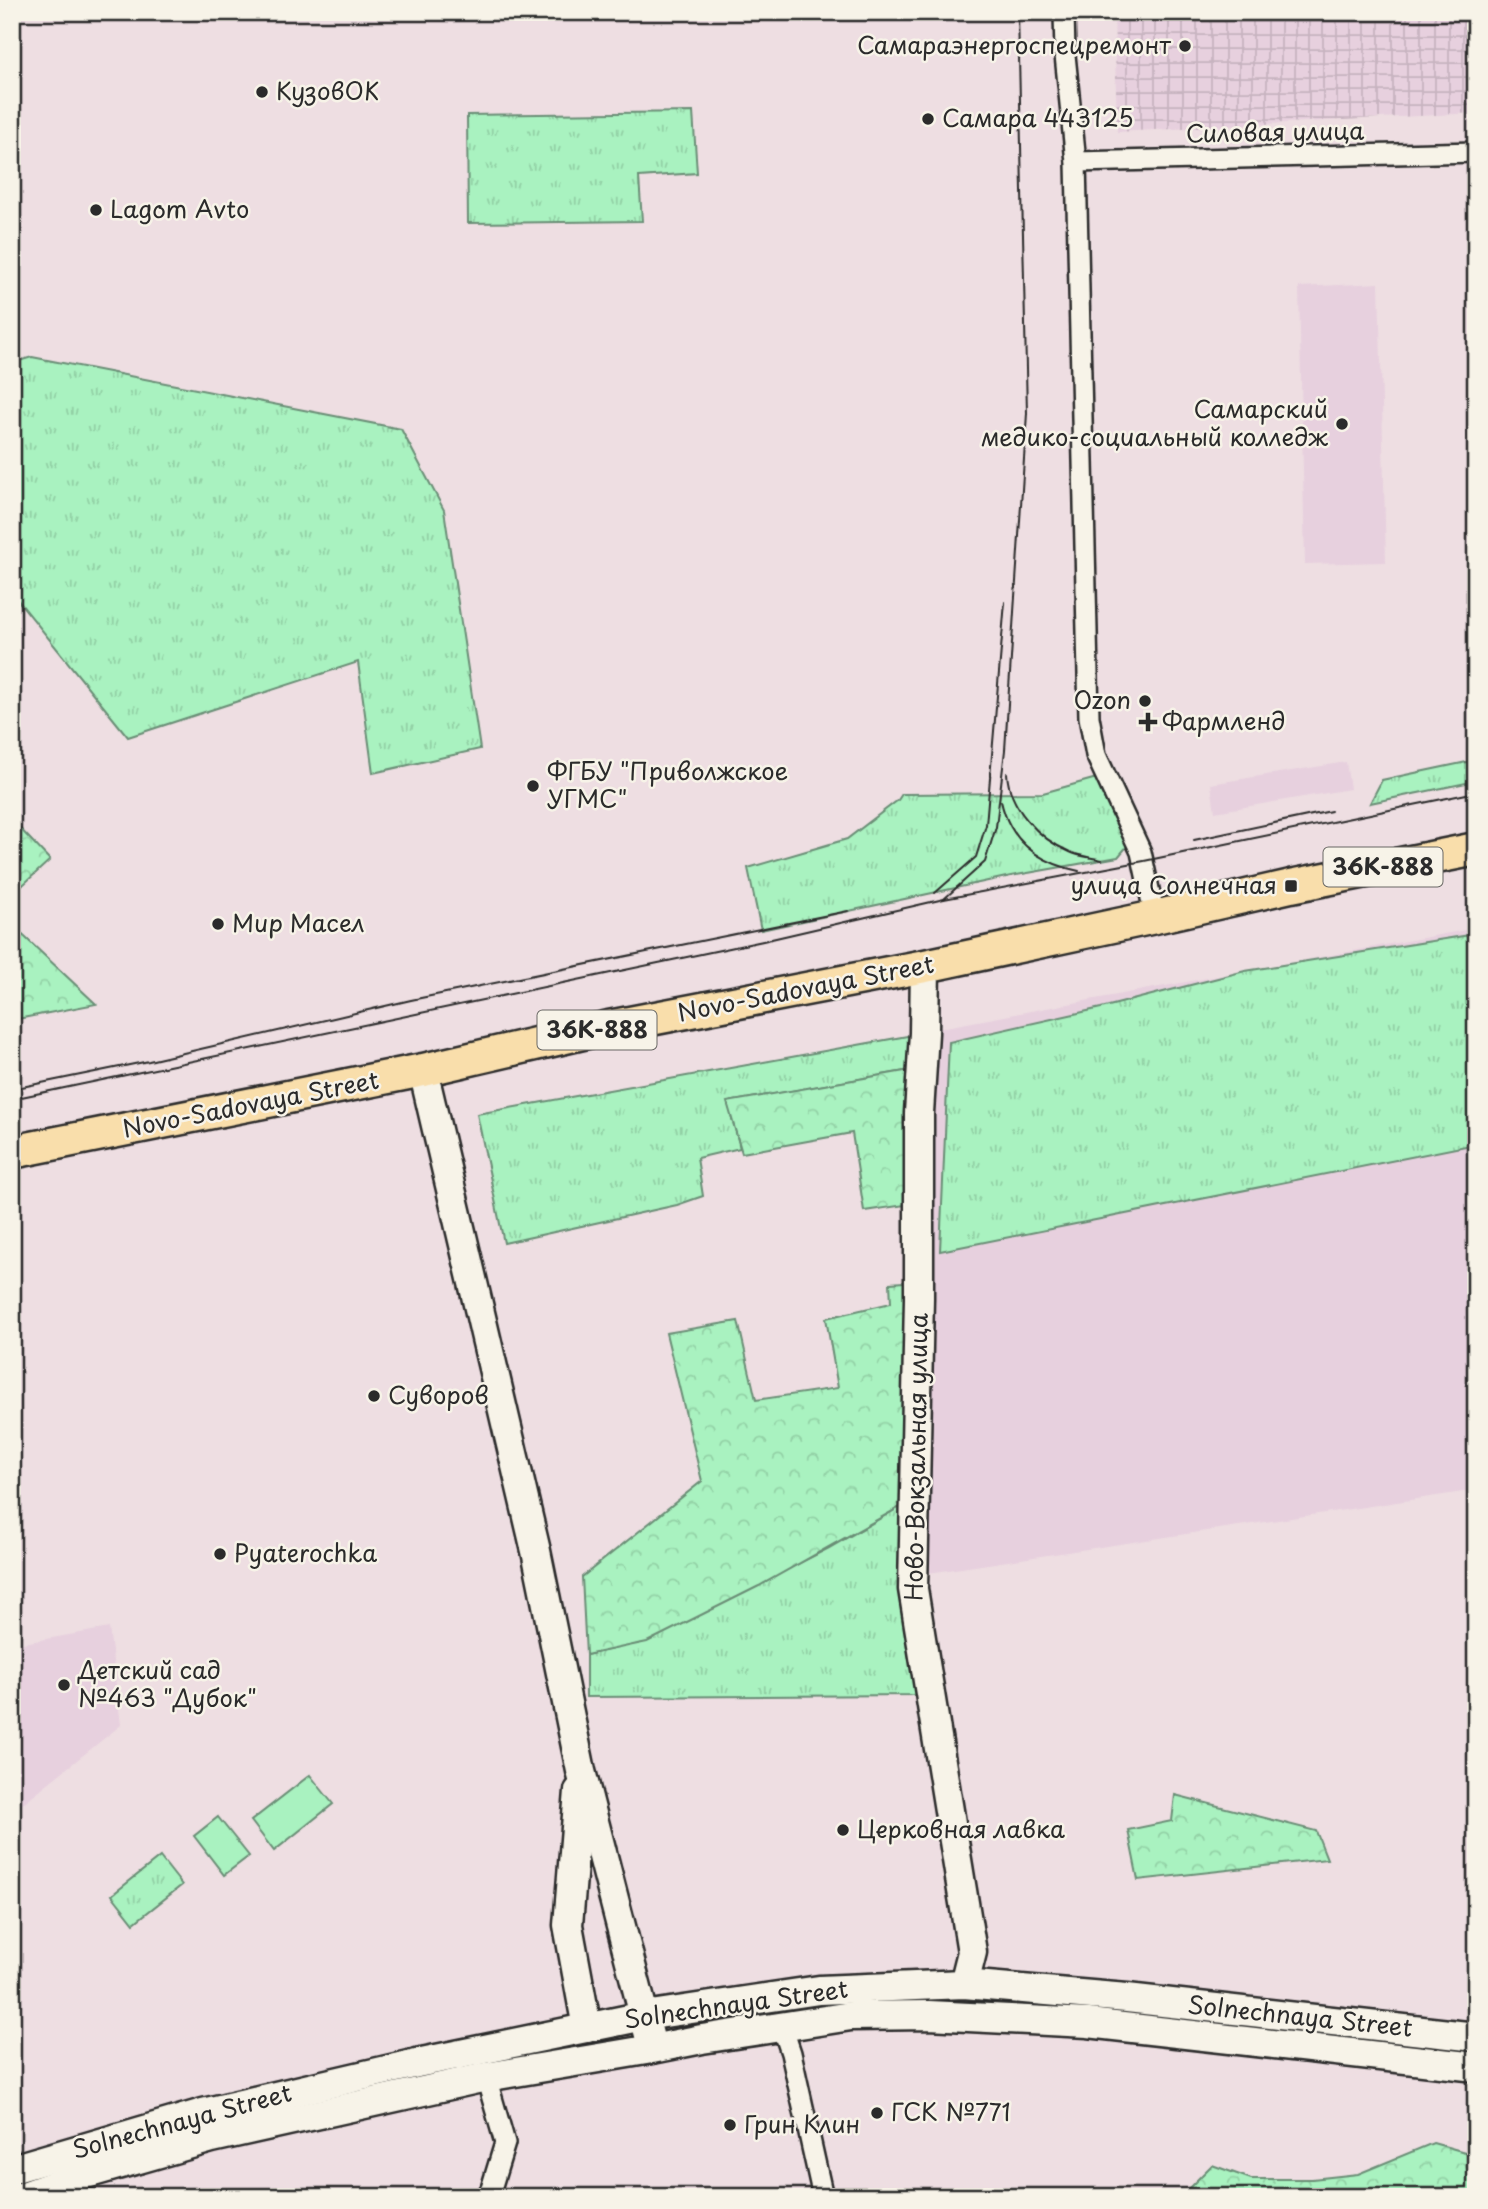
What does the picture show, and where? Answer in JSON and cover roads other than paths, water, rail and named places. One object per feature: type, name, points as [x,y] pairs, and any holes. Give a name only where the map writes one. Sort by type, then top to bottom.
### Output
[{"type":"main road","name":"Novo-Sadovaya Street","points":[[12,1152],[423,1070],[609,1027],[925,966],[1291,886],[1476,849]]},
{"type":"main road","name":"Ново-Вокзальная улица","points":[[925,966],[919,1113],[919,1298],[913,1590],[972,1952],[964,1984]]},
{"type":"main road","points":[[423,1070],[536,1550],[581,1771],[652,2049]]},
{"type":"main road","points":[[581,1771],[568,1925],[587,2028]]},
{"type":"main road","name":"Solnechnaya Street","points":[[12,2169],[203,2113],[458,2054],[644,2016],[819,1990],[964,1984],[1140,1999],[1476,2037]]},
{"type":"main road","name":"Solnechnaya Street","points":[[21,2197],[86,2174],[212,2138],[486,2077],[851,2016],[929,2015],[1088,2023],[1476,2067]]},
{"type":"street","points":[[1064,12],[1065,55],[1076,162],[1089,717],[1096,755],[1141,852],[1155,917]]},
{"type":"street","name":"Силовая улица","points":[[1076,162],[1476,152]]},
{"type":"street","points":[[782,2026],[791,2053],[823,2197]]},
{"type":"street","points":[[486,2077],[505,2143],[486,2197]]},
{"type":"tram line","points":[[944,899],[985,862],[996,827],[1005,750],[1027,413],[1018,12]]},
{"type":"tram line","points":[[935,893],[976,857],[986,825],[1005,602]]},
{"type":"tram line","points":[[1007,773],[1013,798],[1037,831],[1070,852],[1102,860]]},
{"type":"tram line","points":[[12,1099],[763,941],[944,899],[1144,861],[1476,792]]},
{"type":"tram line","points":[[1001,801],[1012,828],[1029,848],[1052,862],[1079,871]]},
{"type":"tram line","points":[[1194,840],[1331,811]]},
{"type":"tram line","points":[[12,1089],[149,1061],[411,1000],[848,911]]},
{"type":"place","name":"Самараэнергоспецремонт","points":[[1185,46]]},
{"type":"place","name":"КузовОК","points":[[262,92]]},
{"type":"place","name":"Самара 443125","points":[[928,119]]},
{"type":"place","name":"Lagom Avto","points":[[96,210]]},
{"type":"place","name":"Самарский медико-социальный колледж","points":[[1342,424]]},
{"type":"place","name":"Ozon","points":[[1145,701]]},
{"type":"place","name":"Фармленд","points":[[1148,722]]},
{"type":"place","name":"ФГБУ \"Приволжское УГМС\"","points":[[533,786]]},
{"type":"place","name":"улица Солнечная","points":[[1291,886]]},
{"type":"place","name":"Мир Масел","points":[[218,924]]},
{"type":"place","name":"Суворов","points":[[374,1396]]},
{"type":"place","name":"Pyaterochka","points":[[220,1554]]},
{"type":"place","name":"Детский сад №463 \"Дубок\"","points":[[64,1685]]},
{"type":"place","name":"Церковная лавка","points":[[843,1830]]},
{"type":"place","name":"ГСК №771","points":[[877,2113]]},
{"type":"place","name":"Грин Клин","points":[[730,2125]]}]
